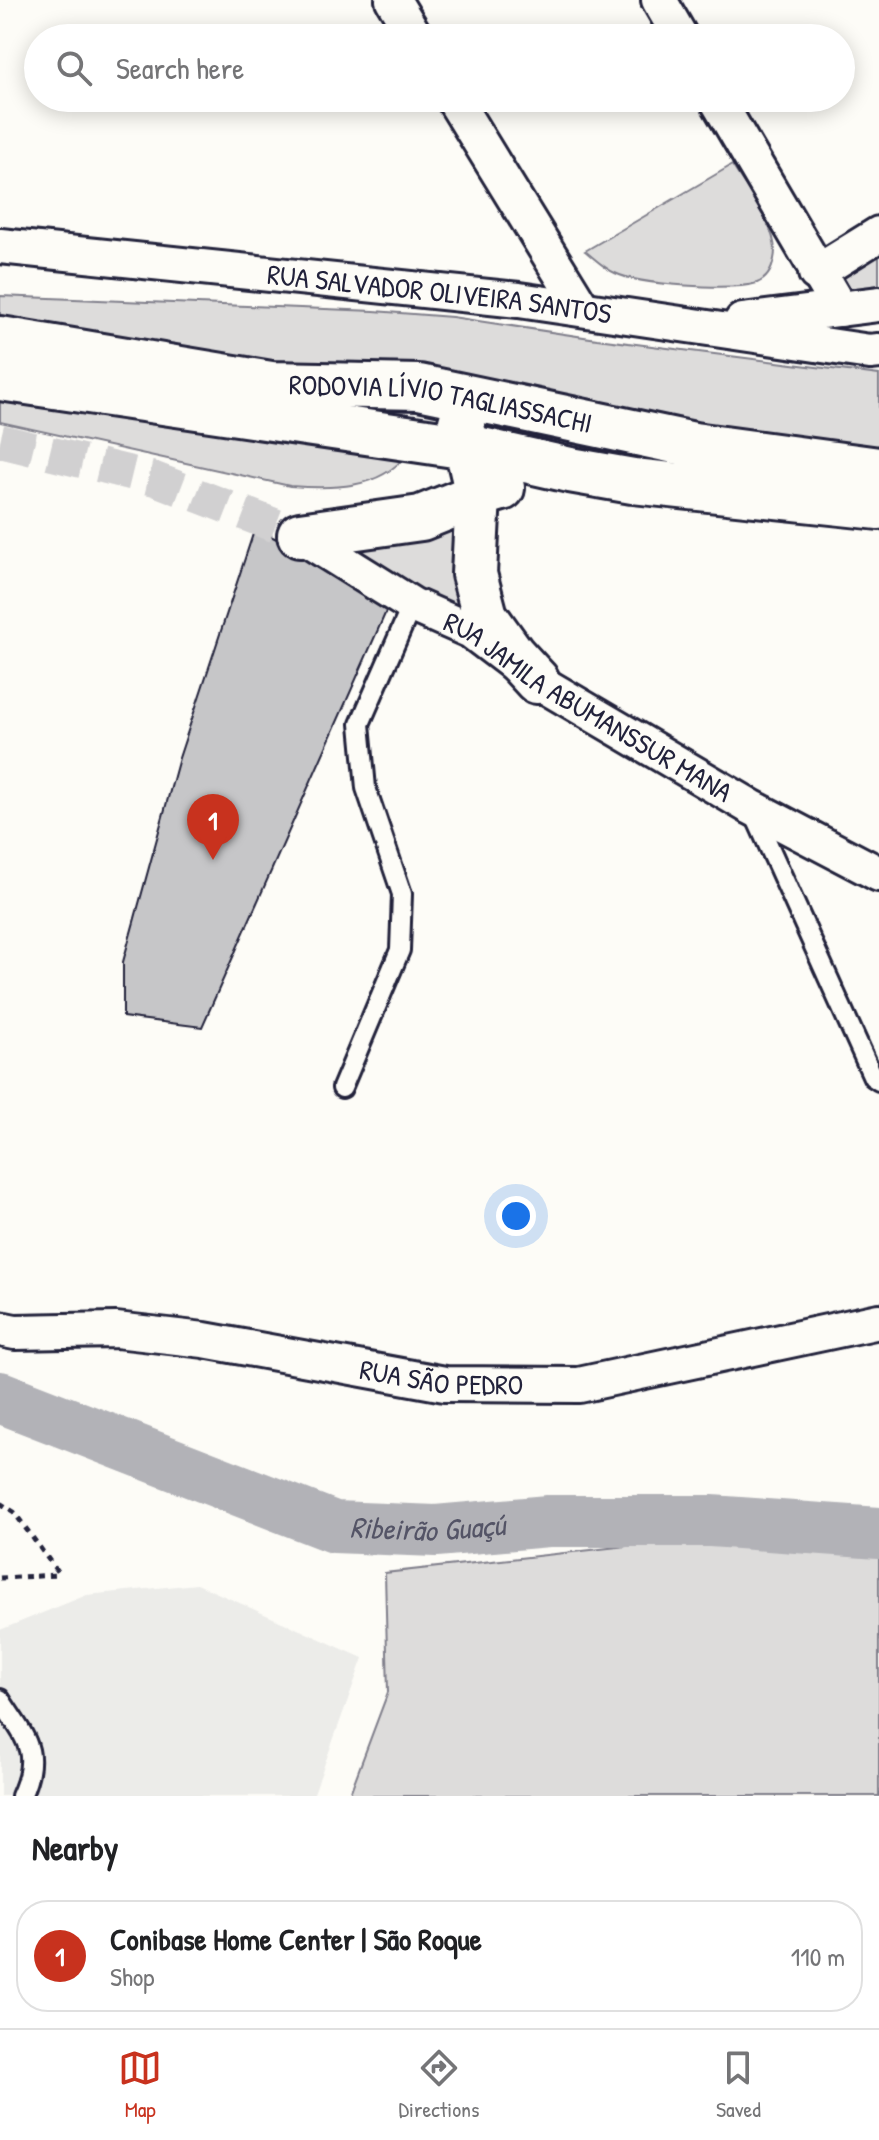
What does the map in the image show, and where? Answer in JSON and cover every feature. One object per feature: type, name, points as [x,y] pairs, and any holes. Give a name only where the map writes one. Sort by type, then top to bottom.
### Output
[{"type":"highway","name":"RODOVIA LÍVIO TAGLIASSACHI","points":[[0,339],[271,384],[419,387],[694,445],[879,470]]},
{"type":"highway","name":"RODOVIA LÍVIO TAGLIASSACHI","points":[[0,378],[468,447],[633,481],[879,507]]},
{"type":"highway","points":[[419,387],[450,406],[462,424],[478,495],[474,574],[485,616],[513,655],[537,681]]},
{"type":"highway","points":[[300,535],[421,518],[478,495],[570,470]]},
{"type":"street","points":[[393,0],[408,24]]},
{"type":"street","points":[[659,0],[673,24]]},
{"type":"street","points":[[462,112],[582,308]]},
{"type":"street","points":[[724,112],[816,273],[840,309]]},
{"type":"street","points":[[816,273],[879,234]]},
{"type":"street","name":"RUA SALVADOR OLIVEIRA SANTOS","points":[[0,246],[582,308],[879,351]]},
{"type":"street","points":[[690,326],[879,304]]},
{"type":"street","name":"RUA JAMILA ABUMANSSUR MANA","points":[[300,535],[412,605],[471,631],[537,681],[751,807],[879,874]]},
{"type":"street","name":"RUA SÃO PEDRO","points":[[0,1329],[15,1332],[116,1330],[204,1340],[445,1384],[579,1385],[879,1321]]},
{"type":"lane","points":[[342,1088],[400,950],[402,894],[366,788],[360,724],[412,605]]},
{"type":"lane","points":[[751,807],[873,1077],[879,1081]]},
{"type":"lane","points":[[0,1699],[29,1744],[31,1774],[21,1796]]},
{"type":"path","points":[[0,1503],[14,1512],[59,1574],[0,1578]]},
{"type":"shaded area","points":[[732,165],[761,210],[775,248],[773,263],[761,281],[707,287],[644,281],[615,273],[585,251]]},
{"type":"shaded area","points":[[879,242],[879,296],[840,292],[829,273]]},
{"type":"shaded area","points":[[0,296],[452,317],[879,375],[879,453],[0,329]]},
{"type":"shaded area","points":[[0,384],[406,455],[395,467],[368,481],[338,487],[290,486],[0,422]]},
{"type":"shaded area","points":[[481,422],[696,465],[489,449]]},
{"type":"shaded area","points":[[458,522],[473,622],[342,543]]},
{"type":"shaded area","points":[[879,1518],[879,1796],[349,1796],[388,1692],[385,1573]]},
{"type":"shaded area","points":[[197,1584],[363,1658],[313,1796],[0,1796],[0,1630],[87,1595]]},
{"type":"building","points":[[255,528],[392,598],[202,1027],[123,1017],[123,962],[179,758]]},
{"type":"waterway","name":"Ribeirão Guaçú","points":[[0,1397],[334,1527],[436,1531],[548,1521],[711,1521],[879,1533]]},
{"type":"tunnel","points":[[0,441],[155,479],[300,535]]},
{"type":"place","name":"Conibase Home Center | São Roque","points":[[213,860]]}]
